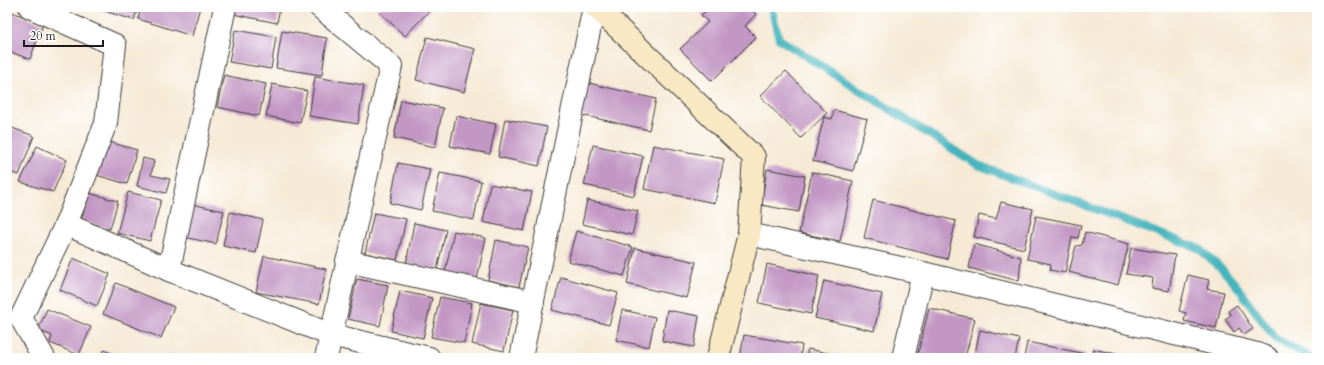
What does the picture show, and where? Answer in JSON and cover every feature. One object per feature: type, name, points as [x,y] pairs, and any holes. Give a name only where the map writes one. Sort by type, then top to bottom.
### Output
[{"type":"street","points":[[30,7],[115,45],[106,123],[66,224],[14,317],[44,358]]},
{"type":"street","points":[[169,270],[225,7]]},
{"type":"street","points":[[320,7],[391,66],[326,358]]},
{"type":"street","points":[[595,7],[754,158],[749,234],[718,358]]},
{"type":"street","points":[[521,358],[595,7]]},
{"type":"street","points":[[66,224],[169,270],[331,335],[429,358]]},
{"type":"street","points":[[749,234],[923,273],[1257,354],[1267,358]]},
{"type":"street","points":[[347,261],[533,302]]},
{"type":"street","points":[[903,358],[923,273]]},
{"type":"building","points":[[91,7],[138,7],[134,20]]},
{"type":"building","points":[[141,7],[200,7],[192,36],[138,19]]},
{"type":"building","points":[[234,7],[280,7],[277,23],[233,14]]},
{"type":"building","points":[[380,7],[427,7],[430,10],[405,36],[377,10]]},
{"type":"building","points":[[710,7],[748,7],[756,14],[745,26],[756,37],[712,81],[680,49],[708,22],[701,15]]},
{"type":"building","points":[[7,10],[43,24],[30,59],[7,51]]},
{"type":"building","points":[[235,30],[276,37],[271,69],[229,62]]},
{"type":"building","points":[[282,31],[327,38],[322,75],[276,68]]},
{"type":"building","points":[[427,37],[475,49],[464,92],[416,80]]},
{"type":"building","points":[[786,71],[827,113],[801,138],[760,96]]},
{"type":"building","points":[[224,75],[266,84],[259,116],[217,107]]},
{"type":"building","points":[[315,77],[364,85],[358,124],[309,116]]},
{"type":"building","points":[[589,83],[656,99],[649,130],[581,115]]},
{"type":"building","points":[[272,84],[307,91],[300,123],[266,116]]},
{"type":"building","points":[[401,100],[443,108],[435,147],[394,138]]},
{"type":"building","points":[[834,110],[867,119],[853,171],[813,161],[824,117],[832,119]]},
{"type":"building","points":[[456,116],[496,124],[490,154],[450,146]]},
{"type":"building","points":[[505,119],[547,127],[539,166],[498,157]]},
{"type":"building","points":[[7,126],[34,136],[19,175],[7,171]]},
{"type":"building","points":[[106,141],[137,150],[127,184],[96,175]]},
{"type":"building","points":[[593,145],[643,156],[634,196],[584,185]]},
{"type":"building","points":[[653,145],[724,159],[715,203],[644,189]]},
{"type":"building","points":[[37,146],[67,160],[53,192],[20,182]]},
{"type":"building","points":[[143,158],[154,161],[151,175],[170,179],[166,193],[137,186]]},
{"type":"building","points":[[398,163],[430,169],[421,210],[390,203]]},
{"type":"building","points":[[767,169],[805,176],[799,212],[761,205]]},
{"type":"building","points":[[812,172],[853,181],[840,241],[799,233]]},
{"type":"building","points":[[440,173],[481,181],[474,220],[432,211]]},
{"type":"building","points":[[490,184],[532,192],[524,231],[483,222]]},
{"type":"building","points":[[128,192],[161,200],[150,241],[117,233]]},
{"type":"building","points":[[89,193],[118,201],[110,229],[81,221]]},
{"type":"building","points":[[587,200],[638,211],[632,235],[582,224]]},
{"type":"building","points":[[873,200],[956,221],[947,259],[864,238]]},
{"type":"building","points":[[1001,202],[1033,209],[1024,249],[974,237],[979,215],[996,219]]},
{"type":"building","points":[[191,204],[224,211],[216,244],[184,237]]},
{"type":"building","points":[[230,212],[263,220],[256,253],[223,246]]},
{"type":"building","points":[[374,213],[406,219],[397,260],[365,253]]},
{"type":"building","points":[[1036,216],[1081,225],[1078,238],[1072,237],[1065,273],[1050,270],[1051,264],[1027,259]]},
{"type":"building","points":[[414,223],[446,230],[437,270],[406,264]]},
{"type":"building","points":[[454,231],[486,238],[477,279],[445,272]]},
{"type":"building","points":[[576,231],[633,247],[624,276],[568,261]]},
{"type":"building","points":[[1085,232],[1129,244],[1118,285],[1069,272],[1076,246],[1082,245]]},
{"type":"building","points":[[496,240],[528,247],[519,287],[488,280]]},
{"type":"building","points":[[974,244],[1021,257],[1019,281],[969,268]]},
{"type":"building","points":[[635,248],[696,262],[687,298],[627,284]]},
{"type":"building","points":[[1131,248],[1175,255],[1169,291],[1152,288],[1153,278],[1126,274]]},
{"type":"building","points":[[264,256],[326,269],[319,304],[256,292]]},
{"type":"building","points":[[73,258],[110,274],[97,306],[60,290]]},
{"type":"building","points":[[767,264],[819,276],[811,314],[759,303]]},
{"type":"building","points":[[1188,275],[1209,280],[1207,289],[1224,292],[1216,328],[1184,321],[1186,313],[1179,311]]},
{"type":"building","points":[[561,277],[618,293],[609,325],[552,310]]},
{"type":"building","points":[[357,279],[388,285],[380,326],[348,319]]},
{"type":"building","points":[[824,281],[882,294],[874,331],[815,318]]},
{"type":"building","points":[[116,283],[174,307],[161,338],[103,314]]},
{"type":"building","points":[[400,291],[432,298],[423,338],[391,331]]},
{"type":"building","points":[[440,297],[472,303],[464,343],[431,337]]},
{"type":"building","points":[[481,303],[513,310],[504,351],[472,344]]},
{"type":"building","points":[[1237,305],[1253,329],[1244,335],[1239,328],[1234,332],[1225,319],[1231,315],[1228,311]]},
{"type":"building","points":[[929,308],[975,319],[965,358],[917,357]]},
{"type":"building","points":[[47,309],[91,327],[79,355],[50,343],[52,336],[38,330]]},
{"type":"building","points":[[622,310],[655,317],[649,347],[616,340]]},
{"type":"building","points":[[667,310],[699,316],[694,347],[662,341]]},
{"type":"building","points":[[980,330],[1019,339],[1015,358],[974,358]]},
{"type":"building","points":[[744,335],[802,345],[800,358],[740,358]]},
{"type":"building","points":[[1027,342],[1086,354],[1086,358],[1024,358]]},
{"type":"building","points":[[808,349],[847,357],[847,358],[806,358]]},
{"type":"building","points":[[1093,349],[1130,357],[1130,358],[1091,358]]},
{"type":"building","points":[[104,350],[122,358],[101,358]]},
{"type":"building","points":[[172,354],[182,358],[170,358]]},
{"type":"waterway","points":[[771,7],[779,39],[978,165],[1198,248],[1221,268],[1236,285],[1275,338],[1311,358]]}]
